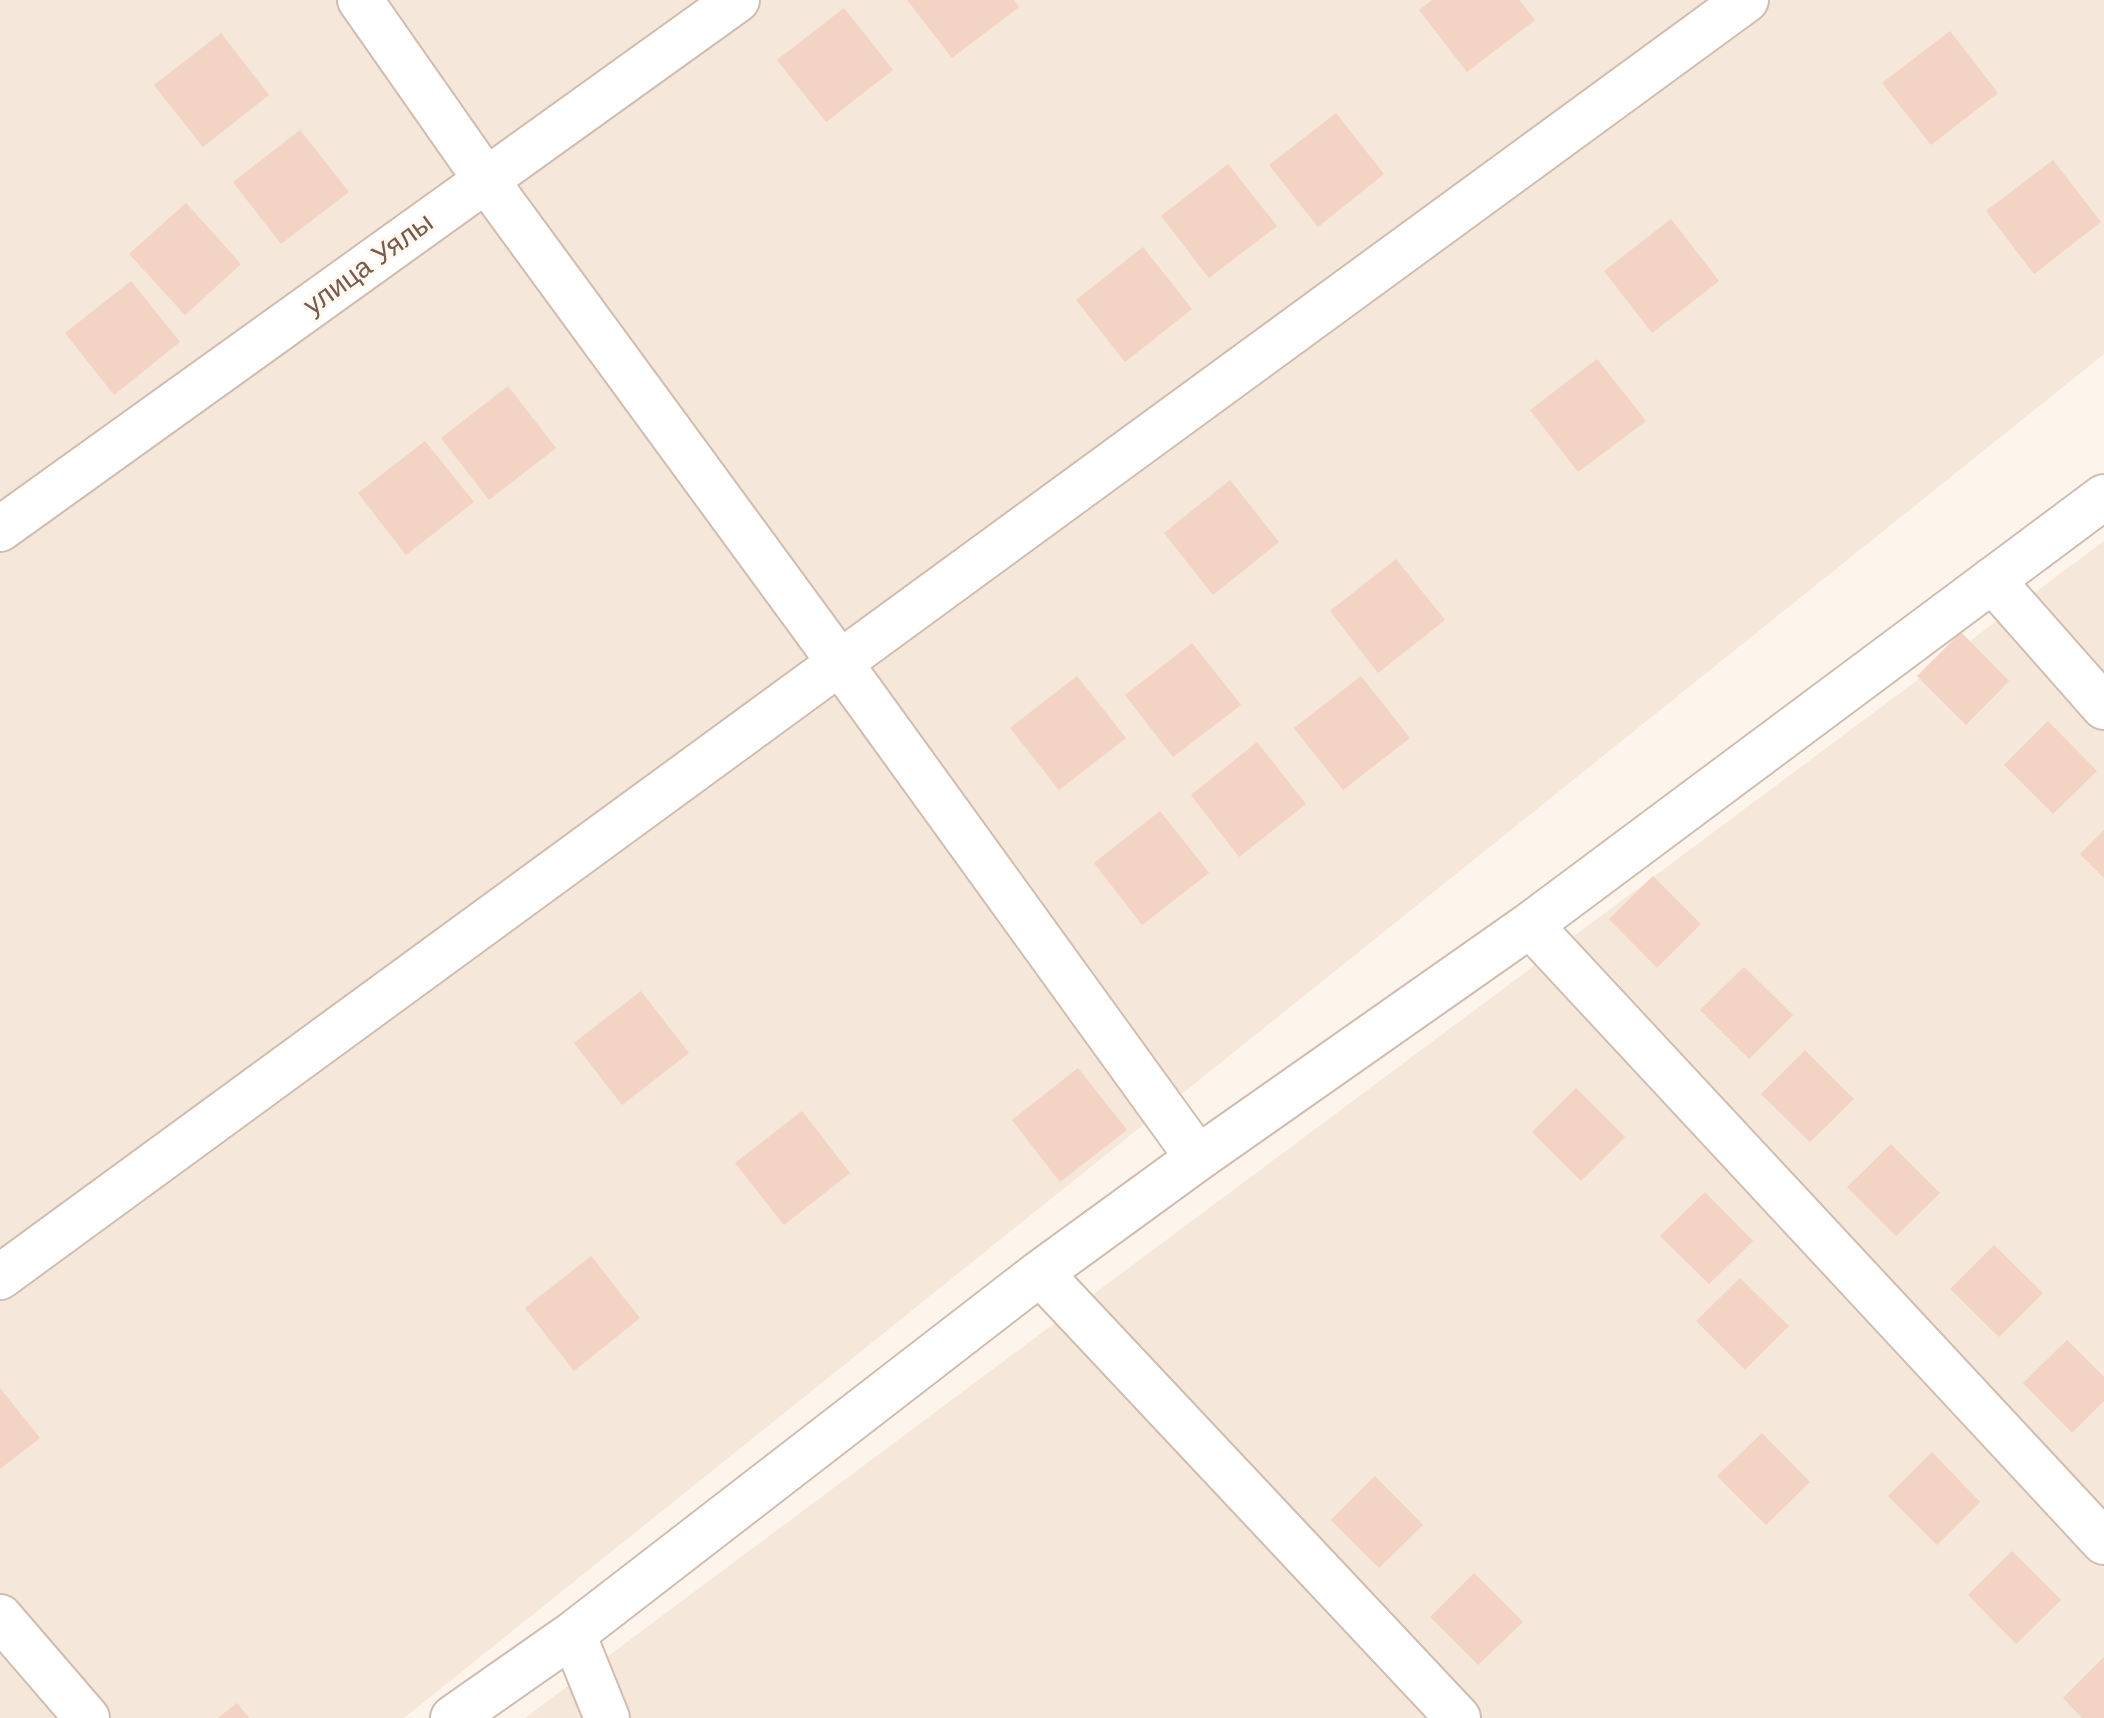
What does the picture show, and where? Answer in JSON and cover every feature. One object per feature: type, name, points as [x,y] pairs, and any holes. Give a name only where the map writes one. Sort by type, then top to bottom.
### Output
[{"type":"street","points":[[360,0],[486,180],[1198,1158]]},
{"type":"street","name":"улица Уялы","points":[[0,529],[737,0]]},
{"type":"street","points":[[0,1277],[1746,0]]},
{"type":"street","points":[[453,1718],[573,1634],[1040,1273],[1530,925],[2104,497]]},
{"type":"street","points":[[1992,580],[2104,707]]},
{"type":"street","points":[[1530,925],[2104,1542]]},
{"type":"street","points":[[1040,1273],[1458,1718]]},
{"type":"street","points":[[0,1617],[87,1718]]},
{"type":"street","points":[[573,1634],[605,1717]]},
{"type":"shaded area","points":[[0,0],[2104,0],[2104,354],[404,1718],[0,1718]]},
{"type":"shaded area","points":[[2104,541],[2104,1718],[525,1718]]},
{"type":"building","points":[[907,0],[1014,0],[1019,7],[952,58]]},
{"type":"building","points":[[1432,0],[1519,0],[1535,20],[1467,72],[1419,10]]},
{"type":"building","points":[[844,8],[893,70],[826,122],[777,60]]},
{"type":"building","points":[[1950,31],[1998,93],[1931,145],[1882,83]]},
{"type":"building","points":[[221,33],[269,95],[203,147],[154,85]]},
{"type":"building","points":[[1336,113],[1384,174],[1318,227],[1269,165]]},
{"type":"building","points":[[300,130],[349,192],[281,244],[233,182]]},
{"type":"building","points":[[2053,160],[2101,222],[2034,274],[1986,211]]},
{"type":"building","points":[[1228,164],[1277,226],[1209,278],[1161,216]]},
{"type":"building","points":[[186,203],[241,264],[185,315],[129,254]]},
{"type":"building","points":[[1671,219],[1719,281],[1652,333],[1604,271]]},
{"type":"building","points":[[1143,247],[1192,309],[1125,362],[1076,300]]},
{"type":"building","points":[[131,281],[180,342],[114,395],[65,333]]},
{"type":"building","points":[[1597,359],[1646,421],[1578,472],[1530,410]]},
{"type":"building","points":[[508,386],[556,448],[489,500],[441,438]]},
{"type":"building","points":[[425,441],[474,502],[406,555],[358,493]]},
{"type":"building","points":[[1230,480],[1279,542],[1213,595],[1164,533]]},
{"type":"building","points":[[1396,559],[1445,620],[1378,673],[1330,611]]},
{"type":"building","points":[[1961,632],[2009,681],[1966,725],[1917,676]]},
{"type":"building","points":[[1192,643],[1241,705],[1173,757],[1125,695]]},
{"type":"building","points":[[1077,676],[1126,738],[1059,790],[1010,728]]},
{"type":"building","points":[[1361,676],[1410,738],[1343,790],[1294,728]]},
{"type":"building","points":[[2048,721],[2097,771],[2053,814],[2004,765]]},
{"type":"building","points":[[1257,742],[1306,804],[1239,857],[1191,795]]},
{"type":"building","points":[[1160,811],[1209,873],[1142,925],[1094,863]]},
{"type":"building","points":[[2104,830],[2104,878],[2080,854]]},
{"type":"building","points":[[1653,876],[1701,924],[1657,968],[1609,919]]},
{"type":"building","points":[[1744,967],[1793,1015],[1749,1059],[1700,1010]]},
{"type":"building","points":[[641,991],[689,1053],[622,1105],[574,1043]]},
{"type":"building","points":[[1805,1050],[1854,1099],[1810,1142],[1761,1094]]},
{"type":"building","points":[[1078,1068],[1127,1130],[1060,1182],[1012,1120]]},
{"type":"building","points":[[1576,1088],[1625,1137],[1581,1181],[1532,1132]]},
{"type":"building","points":[[802,1111],[850,1173],[784,1225],[735,1163]]},
{"type":"building","points":[[1891,1144],[1940,1193],[1896,1236],[1847,1187]]},
{"type":"building","points":[[1705,1192],[1753,1241],[1709,1284],[1660,1236]]},
{"type":"building","points":[[1994,1245],[2043,1293],[1999,1337],[1950,1289]]},
{"type":"building","points":[[591,1256],[640,1318],[574,1371],[525,1308]]},
{"type":"building","points":[[1740,1278],[1789,1326],[1745,1370],[1696,1321]]},
{"type":"building","points":[[2067,1340],[2104,1377],[2104,1401],[2072,1433],[2023,1383]]},
{"type":"building","points":[[0,1388],[40,1438],[0,1469]]},
{"type":"building","points":[[1762,1433],[1810,1482],[1766,1525],[1717,1476]]},
{"type":"building","points":[[1932,1452],[1980,1502],[1937,1545],[1888,1496]]},
{"type":"building","points":[[1375,1476],[1423,1525],[1379,1568],[1331,1520]]},
{"type":"building","points":[[2012,1551],[2061,1600],[2016,1644],[1968,1595]]},
{"type":"building","points":[[1474,1573],[1523,1622],[1478,1665],[1430,1617]]},
{"type":"building","points":[[2104,1657],[2104,1718],[2082,1718],[2063,1698]]},
{"type":"building","points":[[237,1703],[249,1718],[218,1718]]}]
